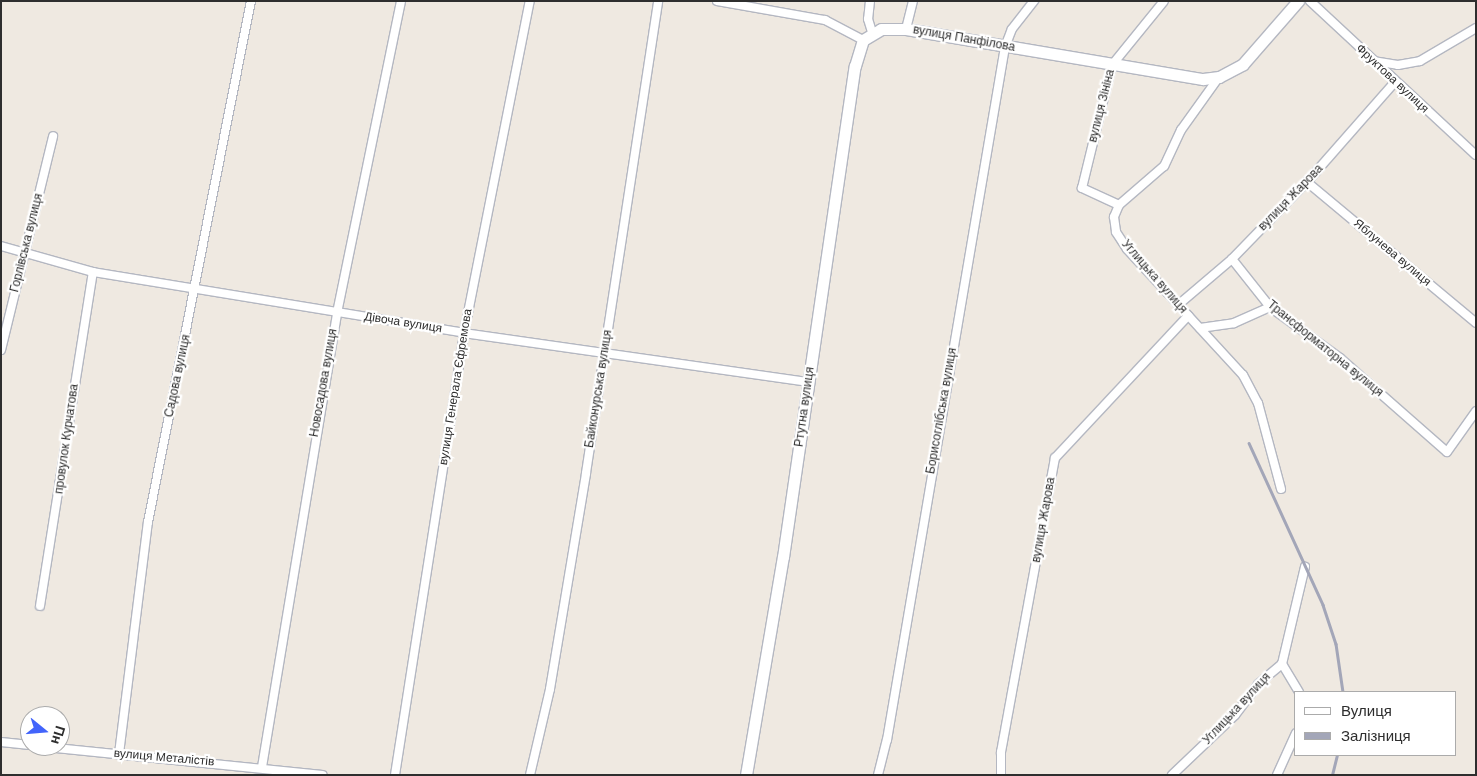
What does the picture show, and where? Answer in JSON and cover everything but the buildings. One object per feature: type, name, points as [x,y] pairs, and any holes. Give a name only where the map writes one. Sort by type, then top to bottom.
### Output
[{"type":"main road","points":[[1219,76],[1243,64],[1298,1]]},
{"type":"main road","name":"вулиця Панфілова","points":[[868,36],[906,29],[1188,78],[1219,76]]},
{"type":"main road","name":"Ртутна вулиця","points":[[746,775],[809,382],[855,66],[868,36]]},
{"type":"street","name":"Садова вулиця","points":[[119,754],[148,522],[197,288],[252,1]]},
{"type":"street","name":"Новосадова вулиця","points":[[262,767],[337,313],[401,1]]},
{"type":"street","name":"вулиця Генерала Єфремова","points":[[395,775],[464,333],[530,1]]},
{"type":"street","name":"Байконурська вулиця","points":[[530,775],[552,679],[605,354],[658,1]]},
{"type":"street","points":[[717,1],[825,20],[868,36]]},
{"type":"street","name":"Ртутна вулиця","points":[[868,36],[870,1]]},
{"type":"street","points":[[906,29],[912,1]]},
{"type":"street","name":"Борисоглібська вулиця","points":[[878,775],[892,713],[1005,47],[1012,29],[1034,1]]},
{"type":"street","name":"вулиця Зініна","points":[[1119,205],[1082,188],[1112,65],[1164,1]]},
{"type":"street","name":"Фруктова вулиця","points":[[1310,1],[1395,82],[1476,155]]},
{"type":"street","points":[[1373,61],[1398,65],[1420,61],[1476,28]]},
{"type":"street","points":[[1119,205],[1164,166],[1181,130],[1219,76]]},
{"type":"street","name":"вулиця Жарова","points":[[1178,304],[1232,258],[1307,182],[1395,82]]},
{"type":"street","name":"Горлівська вулиця","points":[[1,350],[53,136]]},
{"type":"street","name":"Яблунева вулиця","points":[[1307,182],[1476,323]]},
{"type":"street","name":"Углицька вулиця","points":[[1119,205],[1114,217],[1116,232],[1127,249],[1243,375],[1258,403],[1281,489]]},
{"type":"street","name":"Дівоча вулиця","points":[[1,246],[93,272],[464,333],[809,382]]},
{"type":"street","name":"Трансформаторна вулиця","points":[[1232,258],[1270,307],[1340,358],[1447,452],[1476,411]]},
{"type":"street","name":"провулок Курчатова","points":[[40,606],[93,272]]},
{"type":"street","points":[[1200,328],[1234,323],[1270,307]]},
{"type":"street","name":"вулиця Жарова","points":[[1000,775],[1002,752],[1055,458],[1188,316]]},
{"type":"street","name":"Углицька вулиця","points":[[1172,775],[1235,715],[1258,684],[1282,664],[1306,567]]},
{"type":"street","name":"Углицька вулиця","points":[[1282,664],[1298,691]]},
{"type":"street","points":[[1277,775],[1294,737]]},
{"type":"street","points":[[1,742],[20,745]]},
{"type":"street","name":"вулиця Металістів","points":[[70,749],[262,767],[323,775]]},
{"type":"railway","points":[[1249,443],[1323,605],[1336,644],[1343,691]]},
{"type":"railway","points":[[1332,775],[1337,756]]}]
